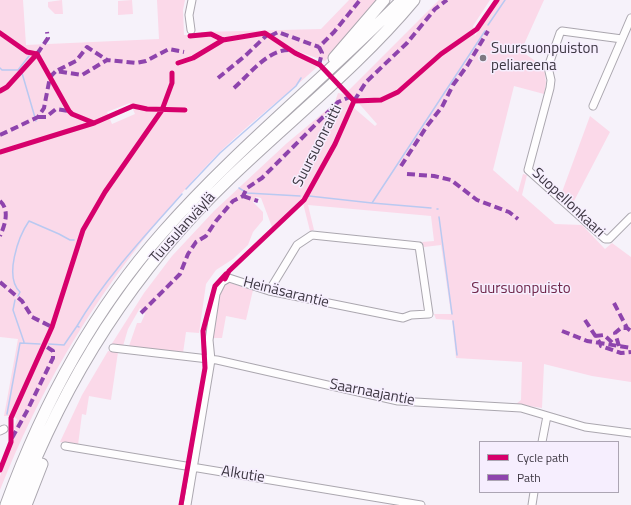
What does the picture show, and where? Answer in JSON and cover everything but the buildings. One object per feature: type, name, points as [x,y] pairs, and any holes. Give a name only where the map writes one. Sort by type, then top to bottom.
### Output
[{"type":"highway","points":[[277,119],[289,102],[336,56],[384,0]]},
{"type":"highway","name":"Tuusulanväylä","points":[[6,505],[28,447],[45,411],[70,364],[121,285],[177,216],[277,119],[342,59],[411,1]]},
{"type":"highway","name":"Tuusulanväylä","points":[[17,505],[50,428],[80,369],[134,286],[185,224],[228,180],[368,49],[411,1]]},
{"type":"highway","points":[[26,505],[52,438],[71,396],[80,369]]},
{"type":"street","points":[[191,30],[189,15],[192,0]]},
{"type":"street","points":[[593,106],[631,18]]},
{"type":"street","name":"Suopellonkaari","points":[[622,39],[562,31],[560,33],[548,67],[551,80],[550,88],[528,170],[605,239],[609,239],[631,217]]},
{"type":"street","name":"Heinäsarantie","points":[[187,505],[211,360],[209,340],[216,294],[222,282],[229,278],[269,291],[403,318],[411,315],[429,314],[419,246],[312,235],[297,245],[269,291]]},
{"type":"street","name":"Saarnaajantie","points":[[113,348],[217,360],[398,401],[521,408],[586,427],[631,432]]},
{"type":"street","points":[[542,441],[547,416]]},
{"type":"street","name":"Alkutie","points":[[65,446],[421,505]]},
{"type":"street","points":[[532,505],[534,493]]},
{"type":"green space","points":[[0,0],[23,0],[26,45],[159,39],[157,0],[185,0],[183,10],[184,35],[201,35],[201,32],[321,29],[349,0],[379,0],[347,38],[325,61],[297,51],[294,54],[317,67],[247,127],[214,158],[177,198],[127,260],[105,291],[65,354],[30,420],[0,490],[0,476],[17,431],[14,428],[17,419],[13,417],[48,342],[44,342],[10,416],[4,416],[18,339],[0,337]],"holes":[[[130,103],[135,114],[112,124],[107,112]]]},
{"type":"green space","points":[[62,0],[63,14],[55,14],[48,7],[48,2]]},
{"type":"green space","points":[[132,0],[133,14],[118,15],[118,1]]},
{"type":"green space","name":"Suursuonpuisto","points":[[439,0],[490,0],[473,26],[475,36],[499,0],[544,0],[521,51],[544,67],[546,83],[544,94],[514,86],[493,170],[518,192],[523,174],[527,175],[522,195],[555,224],[582,225],[605,249],[612,243],[631,257],[631,382],[592,376],[544,364],[542,408],[516,404],[521,400],[522,362],[456,358],[452,320],[436,319],[434,314],[451,314],[441,245],[424,247],[422,242],[434,241],[431,216],[308,205],[314,230],[310,231],[303,203],[308,198],[354,108],[375,126],[377,124],[348,91]],"holes":[[[435,56],[438,59],[402,90],[401,88]]]},
{"type":"green space","points":[[338,93],[344,94],[349,100],[350,105],[329,150],[303,197],[272,227],[261,198],[256,197],[253,202],[263,212],[263,220],[253,232],[248,245],[233,259],[216,270],[206,284],[199,333],[186,332],[183,353],[129,346],[137,323],[141,323],[145,314],[140,308],[128,329],[123,346],[111,345],[144,293],[172,256],[214,211],[287,143],[329,108],[339,108],[335,102]]},
{"type":"green space","points":[[590,116],[610,132],[573,203],[562,192]]},
{"type":"green space","points":[[227,282],[253,290],[246,320],[226,316],[222,338],[210,338],[221,288]]},
{"type":"green space","points":[[108,351],[118,352],[111,400],[89,396],[86,415],[82,414],[78,445],[60,442],[82,395]]},
{"type":"waterway","points":[[488,25],[505,0]]},
{"type":"waterway","points":[[309,196],[372,203],[485,31]]},
{"type":"waterway","points":[[18,70],[29,56]]},
{"type":"waterway","points":[[0,68],[2,70],[18,70]]},
{"type":"waterway","points":[[22,73],[36,121]]},
{"type":"waterway","points":[[186,189],[220,153],[296,86],[301,78]]},
{"type":"waterway","points":[[239,188],[247,193],[300,196]]},
{"type":"waterway","points":[[77,326],[88,308],[113,274],[182,194]]},
{"type":"waterway","points":[[372,203],[431,208]]},
{"type":"waterway","points":[[439,217],[452,314]]},
{"type":"waterway","points":[[18,296],[20,292],[15,285],[13,277],[14,257],[21,237],[29,221],[70,240],[74,240]]},
{"type":"waterway","points":[[15,300],[13,310],[24,342]]},
{"type":"waterway","points":[[453,321],[457,355]]},
{"type":"waterway","points":[[49,344],[64,345],[77,326],[79,327]]},
{"type":"waterway","points":[[7,414],[20,343],[40,344]]},
{"type":"marked path","points":[[319,65],[322,53],[319,47],[334,32],[360,0]]},
{"type":"marked path","points":[[354,101],[366,82],[407,43],[435,9],[447,0]]},
{"type":"marked path","points":[[401,166],[427,126],[442,107],[453,85],[467,66],[488,31]]},
{"type":"marked path","points":[[37,54],[48,38],[47,32]]},
{"type":"marked path","points":[[270,36],[278,32],[319,47]]},
{"type":"marked path","points":[[218,78],[245,56],[267,35]]},
{"type":"marked path","points":[[58,70],[76,61],[87,47],[107,60]]},
{"type":"marked path","points":[[0,135],[38,117],[44,108],[50,77],[56,71],[82,75],[107,60],[136,63],[146,61],[169,49],[184,52]]},
{"type":"marked path","points":[[234,88],[252,70],[273,54],[289,50]]},
{"type":"marked path","points":[[141,313],[180,274],[188,254],[196,242],[206,236],[216,221],[233,201],[243,196],[247,188],[262,178],[338,102],[350,97]]},
{"type":"marked path","points":[[38,117],[46,117],[56,109],[69,111]]},
{"type":"marked path","points":[[407,174],[434,176],[451,180],[477,200],[509,212],[518,219]]},
{"type":"marked path","points":[[243,196],[258,201]]},
{"type":"marked path","points":[[0,201],[6,213],[4,227],[0,236]]},
{"type":"marked path","points":[[0,282],[22,301],[32,317],[52,327]]},
{"type":"marked path","points":[[614,303],[627,328],[631,331]]},
{"type":"marked path","points":[[585,320],[600,343],[631,348]]},
{"type":"marked path","points":[[619,346],[615,333],[621,328],[627,328]]},
{"type":"marked path","points":[[562,331],[587,341],[600,343],[601,346],[621,353],[631,352]]},
{"type":"marked path","points":[[595,336],[604,335],[615,345]]},
{"type":"marked path","points":[[12,438],[53,358],[53,351],[44,345]]},
{"type":"cycle path","points":[[354,101],[381,100],[398,92],[441,54],[477,29],[497,0]]},
{"type":"cycle path","points":[[0,33],[27,52],[37,54],[69,111],[72,114],[94,123]]},
{"type":"cycle path","points":[[190,36],[211,34],[223,40],[265,33],[295,53],[320,65],[354,101]]},
{"type":"cycle path","points":[[178,63],[193,58],[223,40]]},
{"type":"cycle path","points":[[0,91],[7,87],[37,54]]},
{"type":"cycle path","points":[[0,470],[11,442],[11,418],[52,327],[83,230],[105,192],[162,110],[172,83],[172,73]]},
{"type":"cycle path","name":"Suursuonraitti","points":[[225,279],[229,271],[304,200],[335,144],[354,101]]},
{"type":"cycle path","points":[[0,152],[94,123],[133,106],[147,109],[185,110]]},
{"type":"cycle path","points":[[181,505],[205,368],[203,331],[215,286],[226,274]]},
{"type":"place","name":"Suursuonpuiston peliareena","points":[[483,58]]}]
